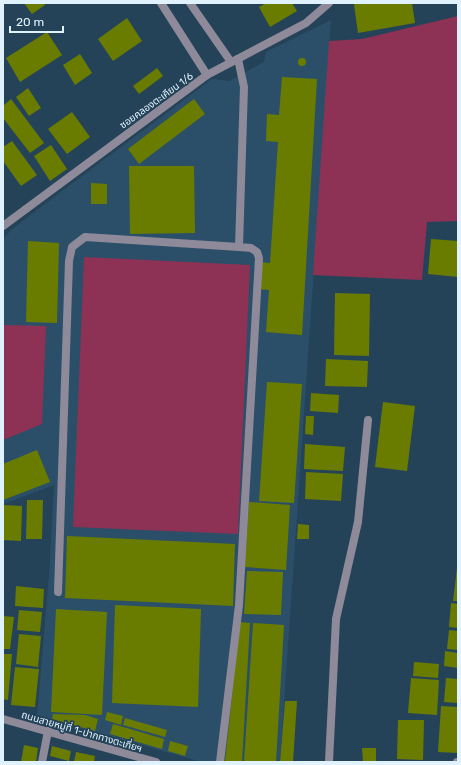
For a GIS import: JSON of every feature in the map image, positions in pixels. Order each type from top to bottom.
[{"type":"street","points":[[160,3],[207,75]]},
{"type":"street","points":[[190,3],[235,61],[244,87],[239,247]]},
{"type":"street","name":"ซอยคลองตะเคียน 1/6","points":[[3,226],[207,75],[306,23],[330,3]]},
{"type":"street","points":[[58,592],[69,261],[72,247],[85,237],[251,248],[257,252],[259,258],[239,605],[220,762]]},
{"type":"street","points":[[328,762],[336,619],[358,522],[368,420]]},
{"type":"street","name":"ถนนสายหมู่ที่ 1-ปากทางตะเกี่ยฯ","points":[[3,719],[156,762]]},
{"type":"street","points":[[42,762],[48,731]]},
{"type":"shaded area","points":[[458,16],[458,221],[427,222],[422,280],[313,275],[329,41],[362,39]]},
{"type":"shaded area","points":[[331,20],[280,762],[202,762],[37,716],[49,576],[54,485],[3,504],[3,239],[11,230],[212,79],[229,81],[264,62],[266,52]]},
{"type":"shaded area","points":[[84,257],[250,265],[238,534],[73,527]]},
{"type":"shaded area","points":[[3,325],[46,326],[42,424],[3,440]]},
{"type":"building","points":[[24,3],[44,3],[45,5],[32,14]]},
{"type":"building","points":[[266,3],[292,3],[297,11],[270,27],[259,7]]},
{"type":"building","points":[[356,3],[412,3],[415,23],[358,33],[354,5]]},
{"type":"building","points":[[127,18],[142,41],[113,61],[98,39]]},
{"type":"building","points":[[47,32],[62,55],[20,82],[6,58]]},
{"type":"building","points":[[80,54],[92,73],[75,85],[63,65]]},
{"type":"building","points":[[300,58],[304,58],[306,62],[304,66],[300,66],[298,64],[298,60]]},
{"type":"building","points":[[157,68],[163,76],[139,94],[133,86]]},
{"type":"building","points":[[282,77],[317,79],[302,335],[266,332],[269,290],[258,289],[259,262],[270,263],[278,142],[266,141],[267,114],[279,115]]},
{"type":"building","points":[[28,88],[41,108],[29,116],[16,97]]},
{"type":"building","points":[[11,99],[44,143],[30,153],[3,118],[3,106]]},
{"type":"building","points":[[194,99],[205,114],[139,164],[128,149]]},
{"type":"building","points":[[72,112],[90,137],[67,154],[48,129]]},
{"type":"building","points":[[12,141],[37,175],[21,186],[3,161],[3,147]]},
{"type":"building","points":[[51,145],[67,169],[50,181],[34,156]]},
{"type":"building","points":[[129,166],[194,166],[195,233],[130,234]]},
{"type":"building","points":[[91,183],[107,184],[107,204],[91,204]]},
{"type":"building","points":[[431,239],[458,241],[458,277],[428,274]]},
{"type":"building","points":[[28,241],[59,243],[57,323],[26,322]]},
{"type":"building","points":[[335,293],[370,294],[369,356],[334,355]]},
{"type":"building","points":[[326,359],[368,361],[367,387],[325,386]]},
{"type":"building","points":[[267,382],[302,384],[294,503],[259,501]]},
{"type":"building","points":[[311,393],[339,395],[338,413],[310,411]]},
{"type":"building","points":[[383,402],[415,406],[407,471],[375,467]]},
{"type":"building","points":[[306,416],[314,416],[313,435],[305,434]]},
{"type":"building","points":[[305,444],[345,447],[343,471],[304,469]]},
{"type":"building","points":[[37,450],[50,482],[3,500],[3,464]]},
{"type":"building","points":[[306,472],[343,474],[341,501],[305,499]]},
{"type":"building","points":[[27,500],[43,500],[42,539],[26,539]]},
{"type":"building","points":[[249,502],[290,505],[286,570],[245,567]]},
{"type":"building","points":[[3,505],[22,506],[21,541],[3,540]]},
{"type":"building","points":[[298,524],[309,525],[309,539],[297,539]]},
{"type":"building","points":[[67,536],[235,544],[233,606],[65,598]]},
{"type":"building","points":[[457,568],[458,601],[453,601]]},
{"type":"building","points":[[247,571],[283,572],[281,615],[244,614]]},
{"type":"building","points":[[16,586],[44,589],[43,608],[15,606]]},
{"type":"building","points":[[451,603],[458,604],[458,628],[449,627]]},
{"type":"building","points":[[115,605],[201,609],[198,707],[112,703]]},
{"type":"building","points":[[56,609],[107,612],[102,715],[51,712]]},
{"type":"building","points":[[19,610],[42,612],[40,632],[17,630]]},
{"type":"building","points":[[3,616],[14,617],[10,649],[3,649]]},
{"type":"building","points":[[240,622],[250,623],[242,762],[225,761]]},
{"type":"building","points":[[253,623],[284,625],[276,762],[244,762]]},
{"type":"building","points":[[449,630],[458,631],[458,650],[447,649]]},
{"type":"building","points":[[19,634],[41,636],[38,667],[16,664]]},
{"type":"building","points":[[445,651],[458,653],[458,668],[444,666]]},
{"type":"building","points":[[3,654],[12,654],[8,700],[3,699]]},
{"type":"building","points":[[414,662],[439,664],[438,678],[413,676]]},
{"type":"building","points":[[15,667],[39,669],[35,707],[11,705]]},
{"type":"building","points":[[411,678],[439,680],[437,715],[408,713]]},
{"type":"building","points":[[446,678],[458,679],[458,703],[444,702]]},
{"type":"building","points":[[285,701],[297,701],[293,762],[280,762]]},
{"type":"building","points":[[441,706],[458,707],[458,753],[438,752]]},
{"type":"building","points":[[107,712],[123,716],[121,725],[105,720]]},
{"type":"building","points":[[53,714],[85,715],[98,719],[95,731],[52,719]]},
{"type":"building","points":[[125,718],[167,730],[165,737],[123,725]]},
{"type":"building","points":[[398,720],[424,720],[423,760],[397,759]]},
{"type":"building","points":[[113,724],[164,739],[162,749],[110,734]]},
{"type":"building","points":[[170,741],[188,746],[185,756],[168,751]]},
{"type":"building","points":[[24,745],[38,748],[36,762],[21,762]]},
{"type":"building","points":[[52,746],[71,751],[69,761],[50,756]]},
{"type":"building","points":[[362,748],[376,748],[376,762],[363,762]]},
{"type":"building","points":[[76,752],[95,756],[94,762],[74,762]]}]
